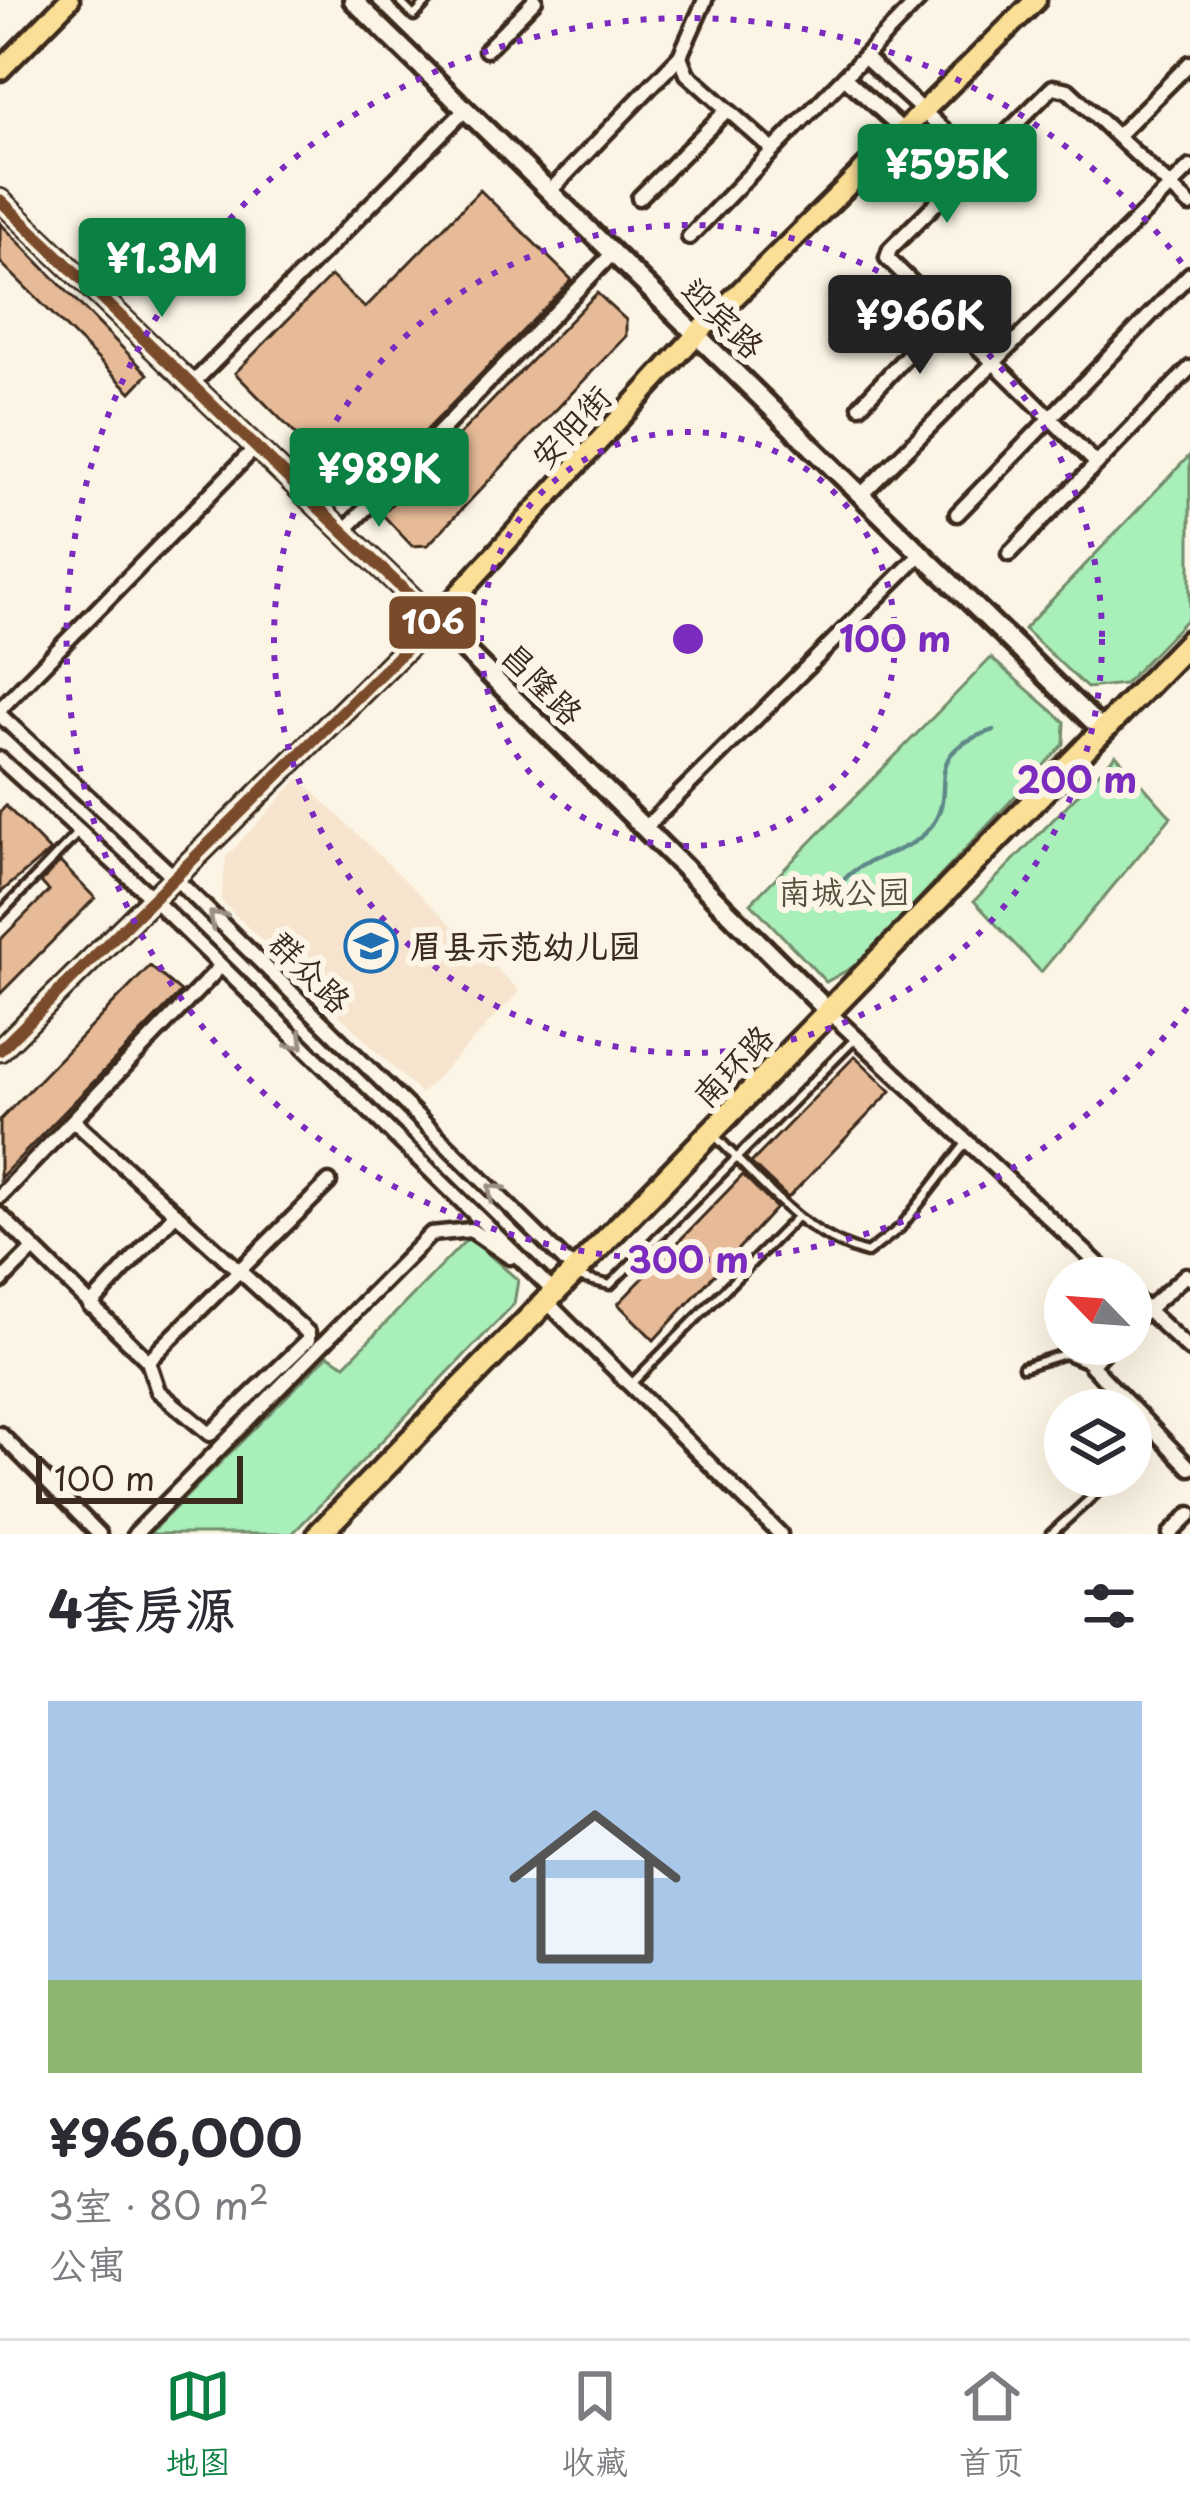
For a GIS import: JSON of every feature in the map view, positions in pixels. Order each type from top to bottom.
[{"type":"highway","name":"南环路","points":[[319,1534],[831,1014],[1190,640]]},
{"type":"main road","points":[[0,70],[69,0]]},
{"type":"main road","name":"安阳街","points":[[0,1050],[435,620],[697,334],[1036,0]]},
{"type":"street","name":"迎宾路","points":[[353,0],[1102,730]]},
{"type":"street","points":[[486,50],[535,0]]},
{"type":"street","points":[[550,191],[680,56],[705,0]]},
{"type":"street","points":[[688,237],[919,0]]},
{"type":"street","points":[[680,56],[687,74],[773,150]]},
{"type":"street","points":[[864,57],[978,161]]},
{"type":"street","points":[[1117,136],[1190,63]]},
{"type":"street","points":[[844,77],[958,180]]},
{"type":"street","points":[[1097,464],[887,258],[1053,87],[1068,90],[1190,205]]},
{"type":"street","points":[[191,385],[466,109]]},
{"type":"street","points":[[640,198],[728,110]]},
{"type":"street","points":[[861,494],[996,365],[1190,167]]},
{"type":"street","name":"昌隆路","points":[[0,200],[435,620],[831,1014]]},
{"type":"street","points":[[344,532],[614,253]]},
{"type":"street","points":[[957,514],[1190,274]]},
{"type":"street","points":[[860,406],[945,315]]},
{"type":"street","points":[[1010,554],[1190,368]]},
{"type":"street","points":[[0,712],[256,447]]},
{"type":"street","points":[[644,829],[921,554]]},
{"type":"street","name":"群众路","points":[[0,712],[173,876],[576,1275]]},
{"type":"street","name":"群众路","points":[[0,759],[151,897],[525,1262],[630,1385],[780,1534]]},
{"type":"street","points":[[0,1196],[220,967]]},
{"type":"street","points":[[831,1014],[1090,1257]]},
{"type":"street","points":[[0,1215],[148,1361],[158,1390],[210,1434],[308,1340],[308,1334],[243,1273],[75,1122]]},
{"type":"street","points":[[148,1361],[243,1273],[329,1182]]},
{"type":"street","points":[[90,1306],[176,1213]]},
{"type":"street","points":[[135,1534],[431,1234],[471,1230],[525,1262]]},
{"type":"street","points":[[0,1282],[32,1251]]},
{"type":"street","points":[[1152,1303],[1186,1275],[1190,1277]]},
{"type":"street","points":[[1152,1315],[1190,1350]]},
{"type":"street","points":[[1091,1365],[1190,1468]]},
{"type":"street","points":[[0,1434],[99,1534]]},
{"type":"street","points":[[1170,1534],[1190,1514]]},
{"type":"lane","points":[[398,0],[414,16],[429,0]]},
{"type":"lane","points":[[0,914],[80,832]]},
{"type":"lane","points":[[576,1275],[610,1285],[856,1038]]},
{"type":"lane","points":[[713,1134],[797,1217],[831,1243],[867,1253],[899,1228],[967,1142]]},
{"type":"lane","points":[[630,1385],[797,1217]]},
{"type":"lane","points":[[1023,1367],[1044,1360]]},
{"type":"lane","points":[[1152,1434],[1155,1431]]},
{"type":"lane","points":[[1051,1534],[1092,1497]]},
{"type":"shaded area","name":"眉县示范幼儿园","points":[[299,778],[520,991],[421,1094],[221,901],[226,857]]},
{"type":"green space","points":[[1190,455],[1190,616],[1124,684],[1087,688],[1024,629]]},
{"type":"green space","name":"南城公园","points":[[991,658],[1065,722],[1064,744],[858,964],[826,982],[751,903]]},
{"type":"green space","points":[[1116,755],[1171,817],[1041,972],[974,901]]},
{"type":"green space","points":[[469,1237],[518,1280],[514,1304],[292,1534],[149,1534],[328,1355],[345,1365]]},
{"type":"building","points":[[480,190],[572,280],[360,499],[235,373],[331,276],[365,308]]},
{"type":"building","points":[[0,223],[148,374],[131,392],[0,262]]},
{"type":"building","points":[[597,293],[626,320],[626,336],[428,545],[412,546],[382,514]]},
{"type":"building","points":[[6,806],[50,851],[0,893],[0,812]]},
{"type":"building","points":[[60,862],[95,898],[0,994],[0,940],[49,891],[41,882]]},
{"type":"building","points":[[150,966],[181,992],[0,1178],[0,1120]]},
{"type":"building","points":[[855,1056],[891,1091],[788,1198],[751,1163]]},
{"type":"building","points":[[743,1175],[776,1208],[654,1340],[618,1304]]},
{"type":"waterway","points":[[843,881],[863,865],[920,838],[938,814],[944,774],[954,750],[994,730]]},
{"type":"transit line","name":"106","points":[[0,200],[435,620],[0,1050]]},
{"type":"place","name":"眉县示范幼儿园","points":[[371,946]]}]
